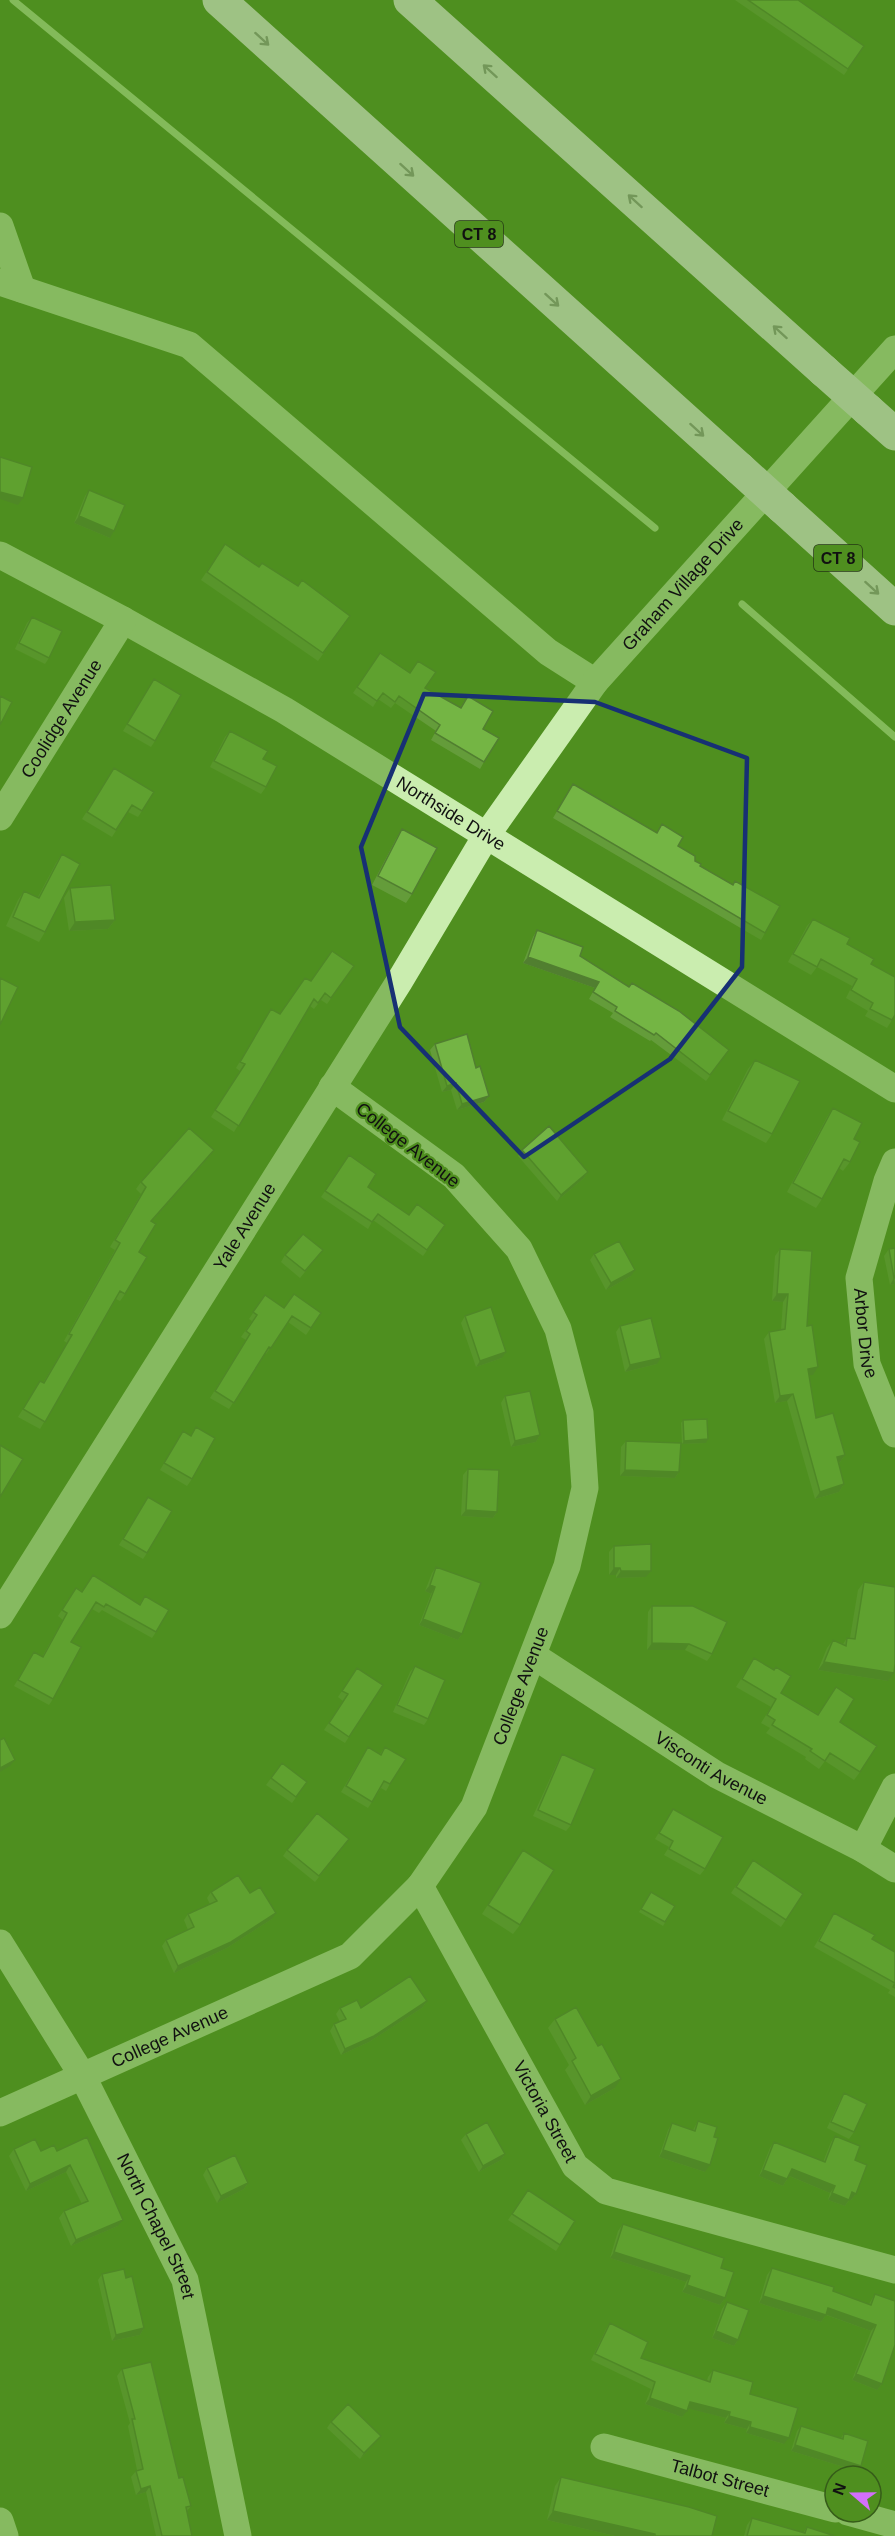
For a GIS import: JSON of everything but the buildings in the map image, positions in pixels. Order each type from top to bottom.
[{"type":"highway","name":"CT 8","points":[[219,0],[895,609]]},
{"type":"highway","points":[[410,0],[895,434]]},
{"type":"street","points":[[0,226],[11,286],[189,345],[548,652],[595,682]]},
{"type":"street","name":"Graham Village Drive","points":[[486,836],[595,682],[895,349]]},
{"type":"street","name":"Northside Drive","points":[[0,555],[123,620],[284,710],[895,1089]]},
{"type":"street","name":"Coolidge Avenue","points":[[0,817],[123,620]]},
{"type":"street","name":"Yale Avenue","points":[[0,1615],[399,982],[486,836]]},
{"type":"street","name":"College Avenue","points":[[0,2113],[350,1956],[420,1886],[474,1807],[567,1566],[585,1488],[580,1413],[558,1329],[519,1249],[454,1176],[332,1087]]},
{"type":"street","name":"Arbor Drive","points":[[895,1162],[887,1181],[859,1278],[867,1364],[895,1434]]},
{"type":"street","name":"Visconti Avenue","points":[[534,1656],[717,1775],[863,1848],[895,1869]]},
{"type":"street","points":[[863,1848],[895,1787]]},
{"type":"street","name":"Victoria Street","points":[[420,1886],[575,2166],[606,2191],[895,2270]]},
{"type":"street","name":"North Chapel Street","points":[[0,1943],[82,2075],[185,2280],[238,2536]]},
{"type":"street","name":"Talbot Street","points":[[604,2446],[823,2506]]},
{"type":"highlighted area","points":[[424,694],[595,702],[747,758],[742,967],[670,1059],[524,1157],[400,1027],[361,847]]},
{"type":"waterway","points":[[13,0],[655,528]]},
{"type":"waterway","points":[[742,604],[895,737]]}]
